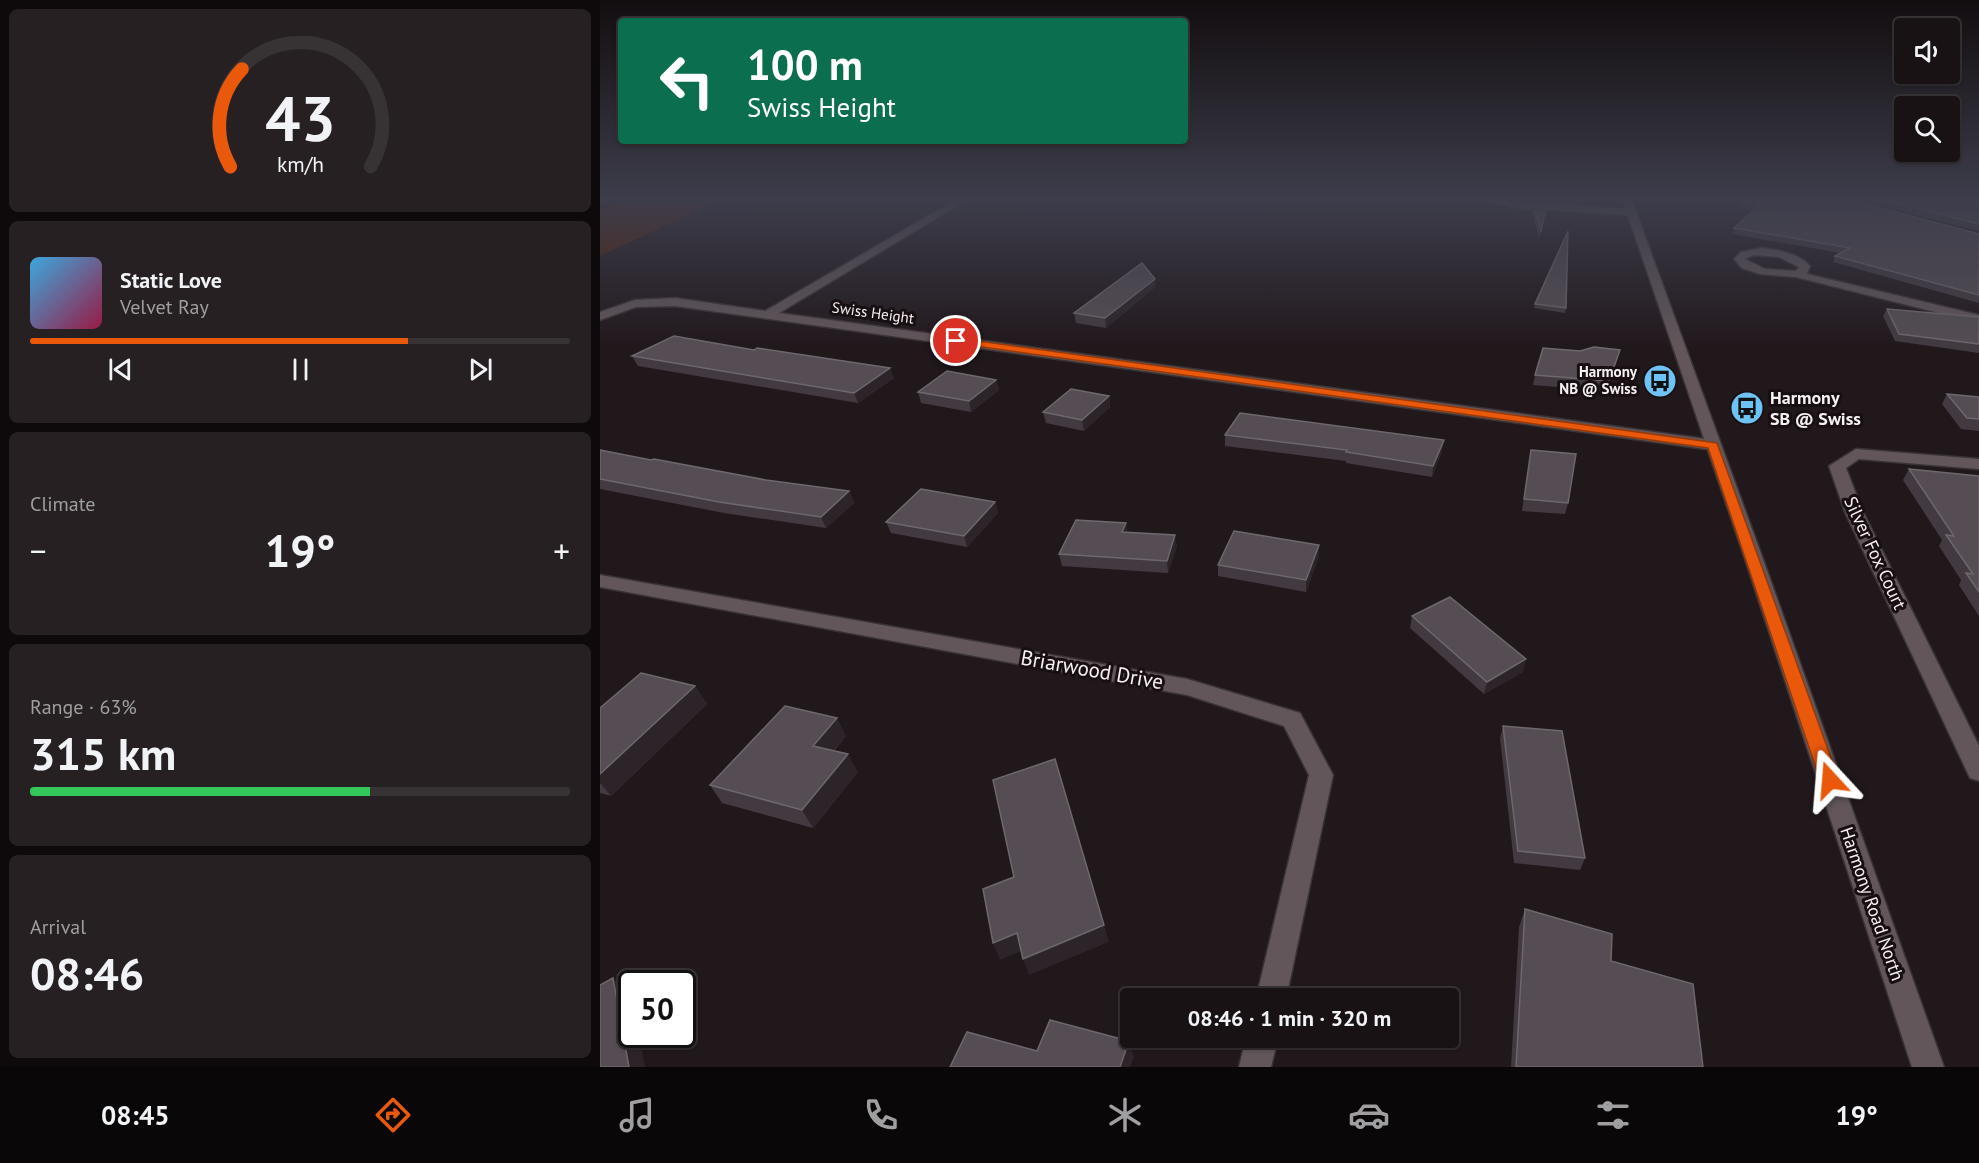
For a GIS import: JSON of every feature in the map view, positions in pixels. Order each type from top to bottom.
[{"type":"street","points":[[766,315],[881,248]]},
{"type":"street","name":"Harmony Road North","points":[[1644,248],[1928,1067]]},
{"type":"street","points":[[1796,274],[1803,272],[1805,266],[1785,255],[1753,252],[1739,259],[1746,266],[1764,272],[1796,274],[1979,320]]},
{"type":"street","name":"Swiss Height","points":[[600,316],[635,304],[675,302],[1713,445]]},
{"type":"street","name":"Silver Fox Court","points":[[1979,464],[1856,454],[1837,466],[1854,512],[1979,771]]},
{"type":"street","name":"Briarwood Drive","points":[[600,581],[1186,687],[1292,719],[1321,775],[1273,988]]},
{"type":"street","points":[[1255,1067],[1260,1048]]},
{"type":"shaded area","points":[[600,248],[618,248],[600,256]]},
{"type":"building","points":[[1560,248],[1568,248],[1566,308],[1535,304]]},
{"type":"building","points":[[1850,248],[1979,248],[1979,295],[1835,256]]},
{"type":"building","points":[[1142,263],[1155,279],[1105,318],[1074,313]]},
{"type":"building","points":[[1887,309],[1979,317],[1979,344],[1899,334]]},
{"type":"building","points":[[674,336],[754,350],[757,348],[890,368],[854,393],[632,356]]},
{"type":"building","points":[[1594,347],[1620,350],[1609,381],[1535,375],[1543,348],[1580,351]]},
{"type":"building","points":[[947,371],[996,380],[969,401],[918,392]]},
{"type":"building","points":[[1071,389],[1109,396],[1082,420],[1043,412]]},
{"type":"building","points":[[1947,394],[1979,397],[1979,419],[1967,418]]},
{"type":"building","points":[[1240,413],[1444,440],[1433,466],[1346,452],[1347,450],[1225,435]]},
{"type":"building","points":[[600,450],[766,480],[849,491],[821,517],[719,502],[600,479]]},
{"type":"building","points":[[1531,450],[1576,454],[1568,503],[1524,499]]},
{"type":"building","points":[[1909,469],[1979,476],[1979,592],[1966,573],[1973,574],[1946,535],[1954,536]]},
{"type":"building","points":[[921,489],[995,502],[964,536],[886,522]]},
{"type":"building","points":[[1076,520],[1126,523],[1122,532],[1175,535],[1167,561],[1059,554]]},
{"type":"building","points":[[1234,531],[1319,545],[1306,580],[1218,565]]},
{"type":"building","points":[[1450,597],[1526,659],[1487,682],[1412,616]]},
{"type":"building","points":[[641,673],[695,686],[600,774],[600,708]]},
{"type":"building","points":[[785,706],[837,718],[813,746],[848,754],[802,810],[710,785]]},
{"type":"building","points":[[1503,726],[1562,731],[1585,858],[1518,851]]},
{"type":"building","points":[[1055,759],[1104,925],[1023,959],[1017,933],[993,943],[983,889],[1014,877],[993,780]]},
{"type":"building","points":[[1525,909],[1612,934],[1611,961],[1693,984],[1703,1067],[1516,1067]]},
{"type":"building","points":[[613,978],[618,1006],[618,1048],[626,1048],[629,1067],[600,1067],[600,985]]},
{"type":"building","points":[[1050,1020],[1120,1039],[1120,1048],[1127,1048],[1120,1067],[950,1067],[967,1032],[1037,1051]]},
{"type":"place","name":"Harmony NB @ Swiss","points":[[1660,381]]},
{"type":"place","name":"Harmony SB @ Swiss","points":[[1747,408]]},
{"type":"route","points":[[956,341],[1713,445],[1830,780]]}]
